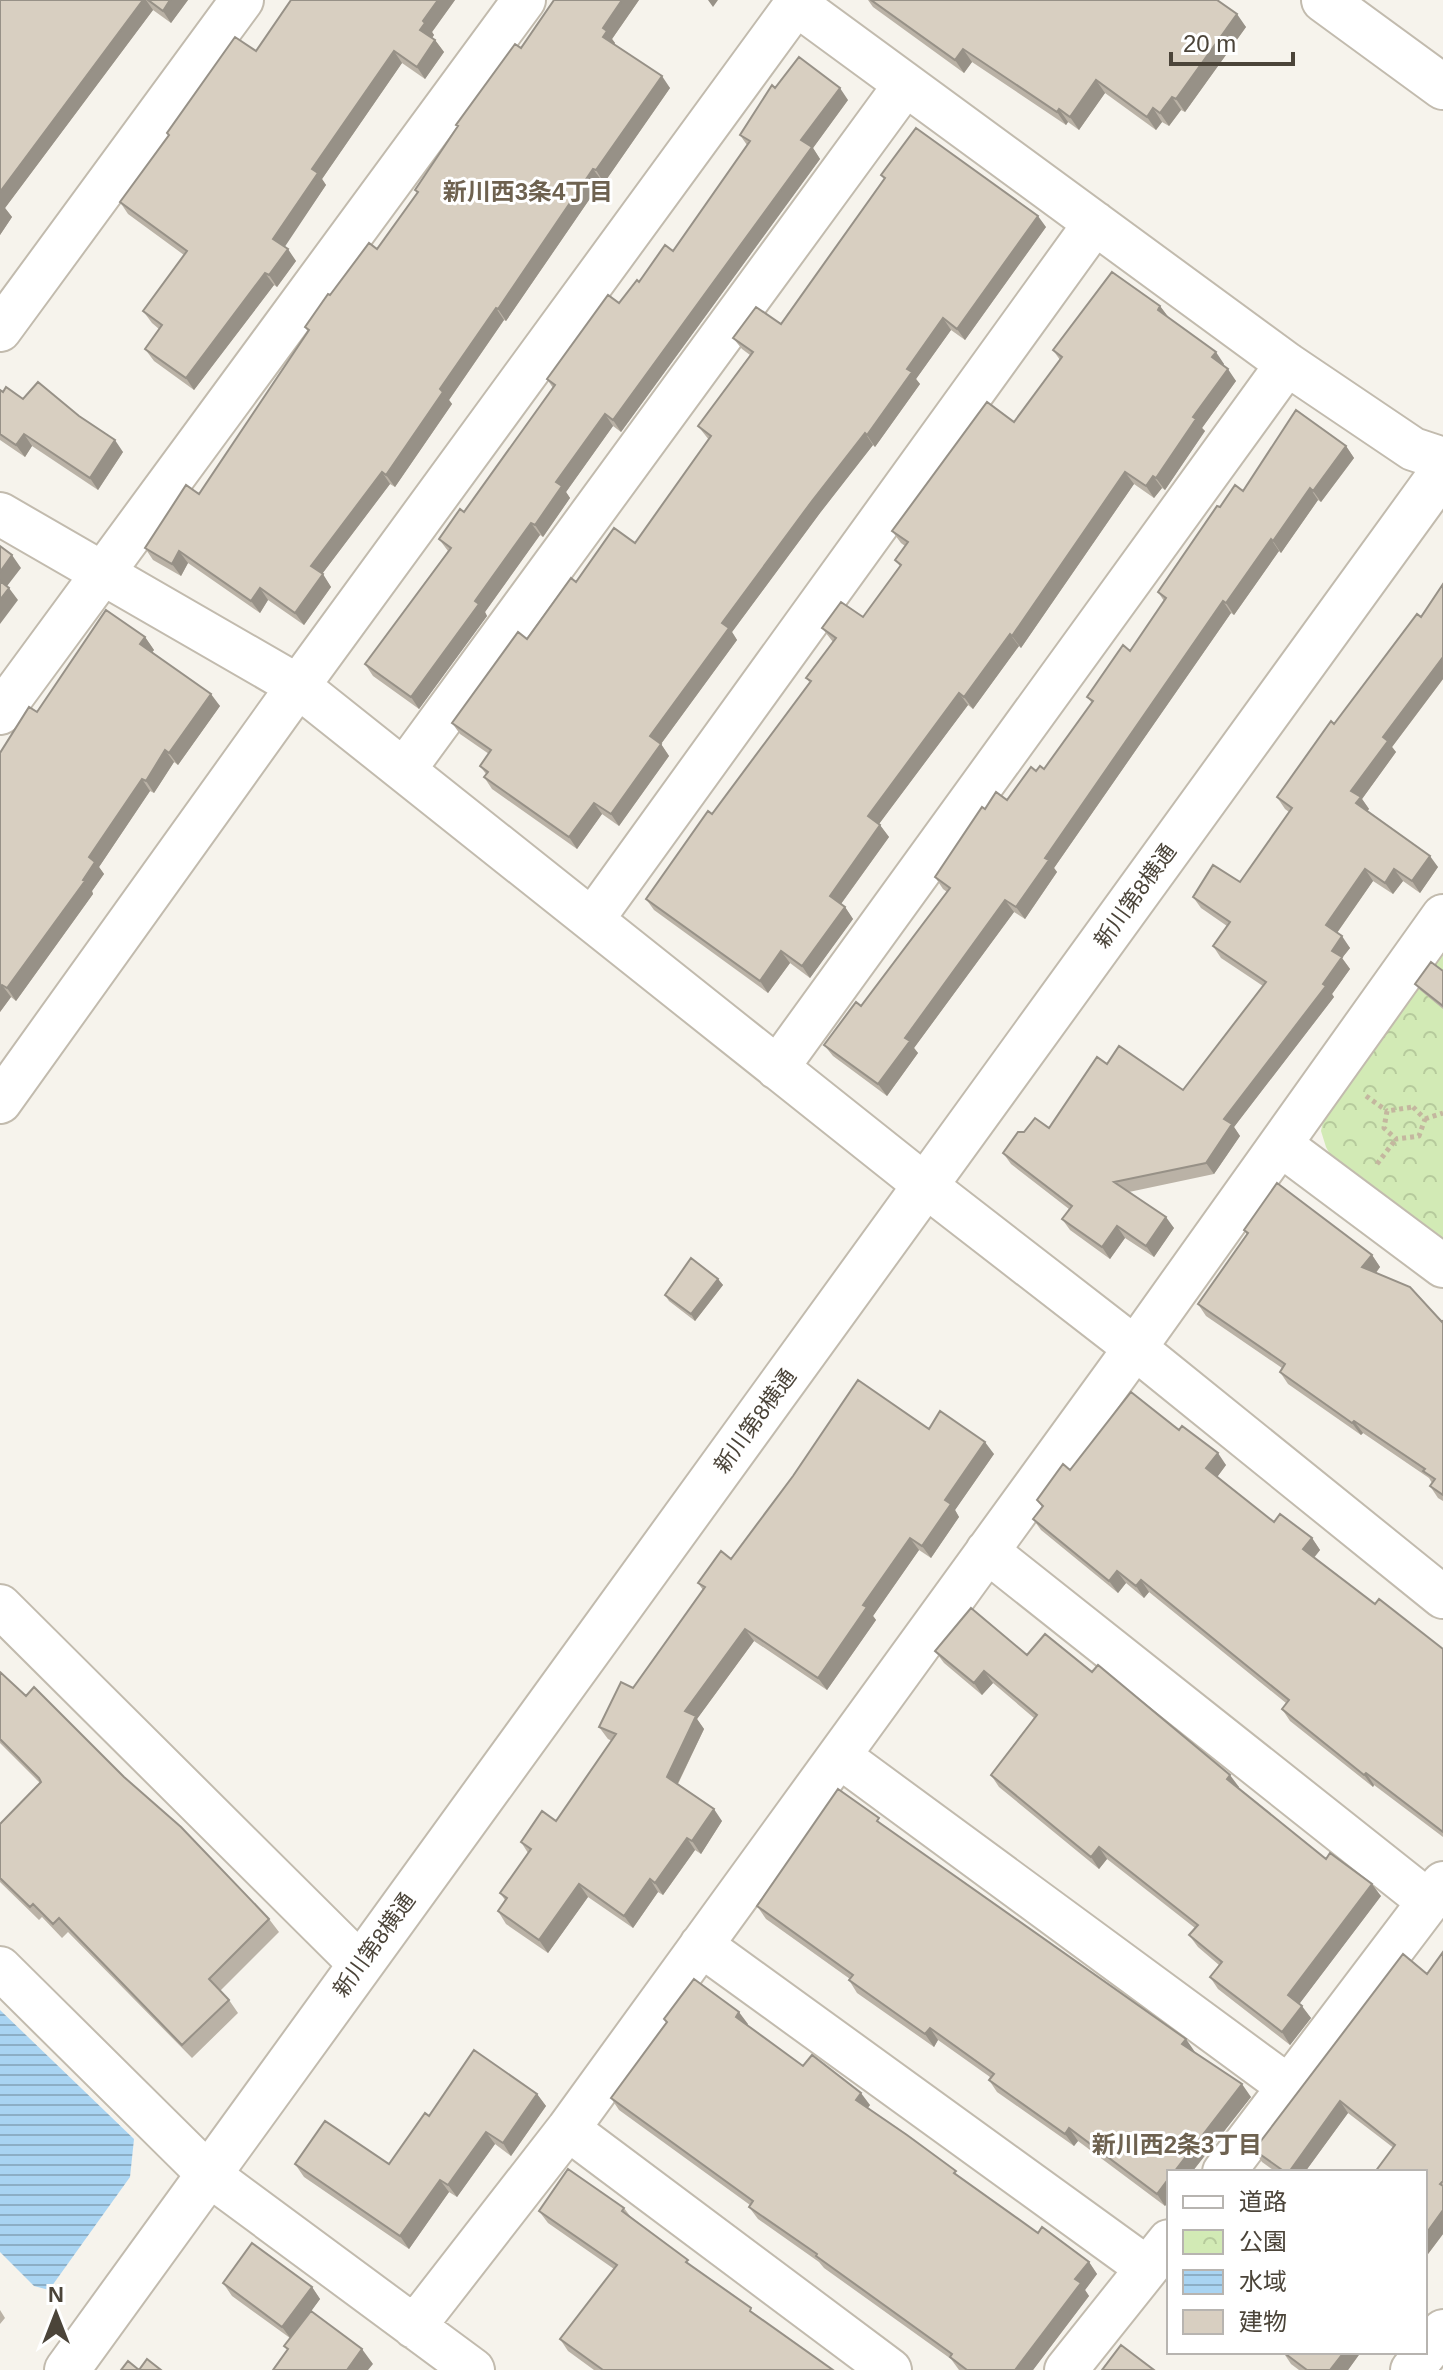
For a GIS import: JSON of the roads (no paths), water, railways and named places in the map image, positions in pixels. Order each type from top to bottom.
[{"type":"street","points":[[0,330],[242,0]]},
{"type":"street","points":[[0,713],[524,0]]},
{"type":"street","points":[[1324,0],[1440,79]]},
{"type":"street","points":[[0,1102],[298,686],[797,2],[905,85],[1287,364],[1413,449],[1443,459]]},
{"type":"street","points":[[404,770],[905,85]]},
{"type":"street","points":[[592,920],[1095,223]]},
{"type":"street","points":[[777,1068],[1287,364]]},
{"type":"street","name":"新川第8横通","points":[[67,2370],[1443,471]]},
{"type":"street","points":[[0,514],[298,686],[926,1186],[1135,1348],[1443,1597]]},
{"type":"street","points":[[414,2327],[568,2129],[1135,1348],[1443,916]]},
{"type":"street","points":[[1281,1145],[1443,1266]]},
{"type":"street","points":[[987,1551],[1435,1892],[1226,2170]]},
{"type":"street","points":[[0,1606],[360,1964]]},
{"type":"street","points":[[839,1756],[1289,2087]]},
{"type":"street","points":[[701,1945],[1158,2255],[1066,2370]]},
{"type":"street","points":[[0,1968],[208,2174],[414,2327],[451,2364]]},
{"type":"street","points":[[568,2129],[890,2370]]},
{"type":"water","points":[[0,2010],[134,2139],[130,2177],[49,2290],[34,2286],[0,2252]]},
{"type":"district","name":"新川西3条4丁目","points":[[528,191]]},
{"type":"district","name":"新川西2条3丁目","points":[[1177,2144]]}]
